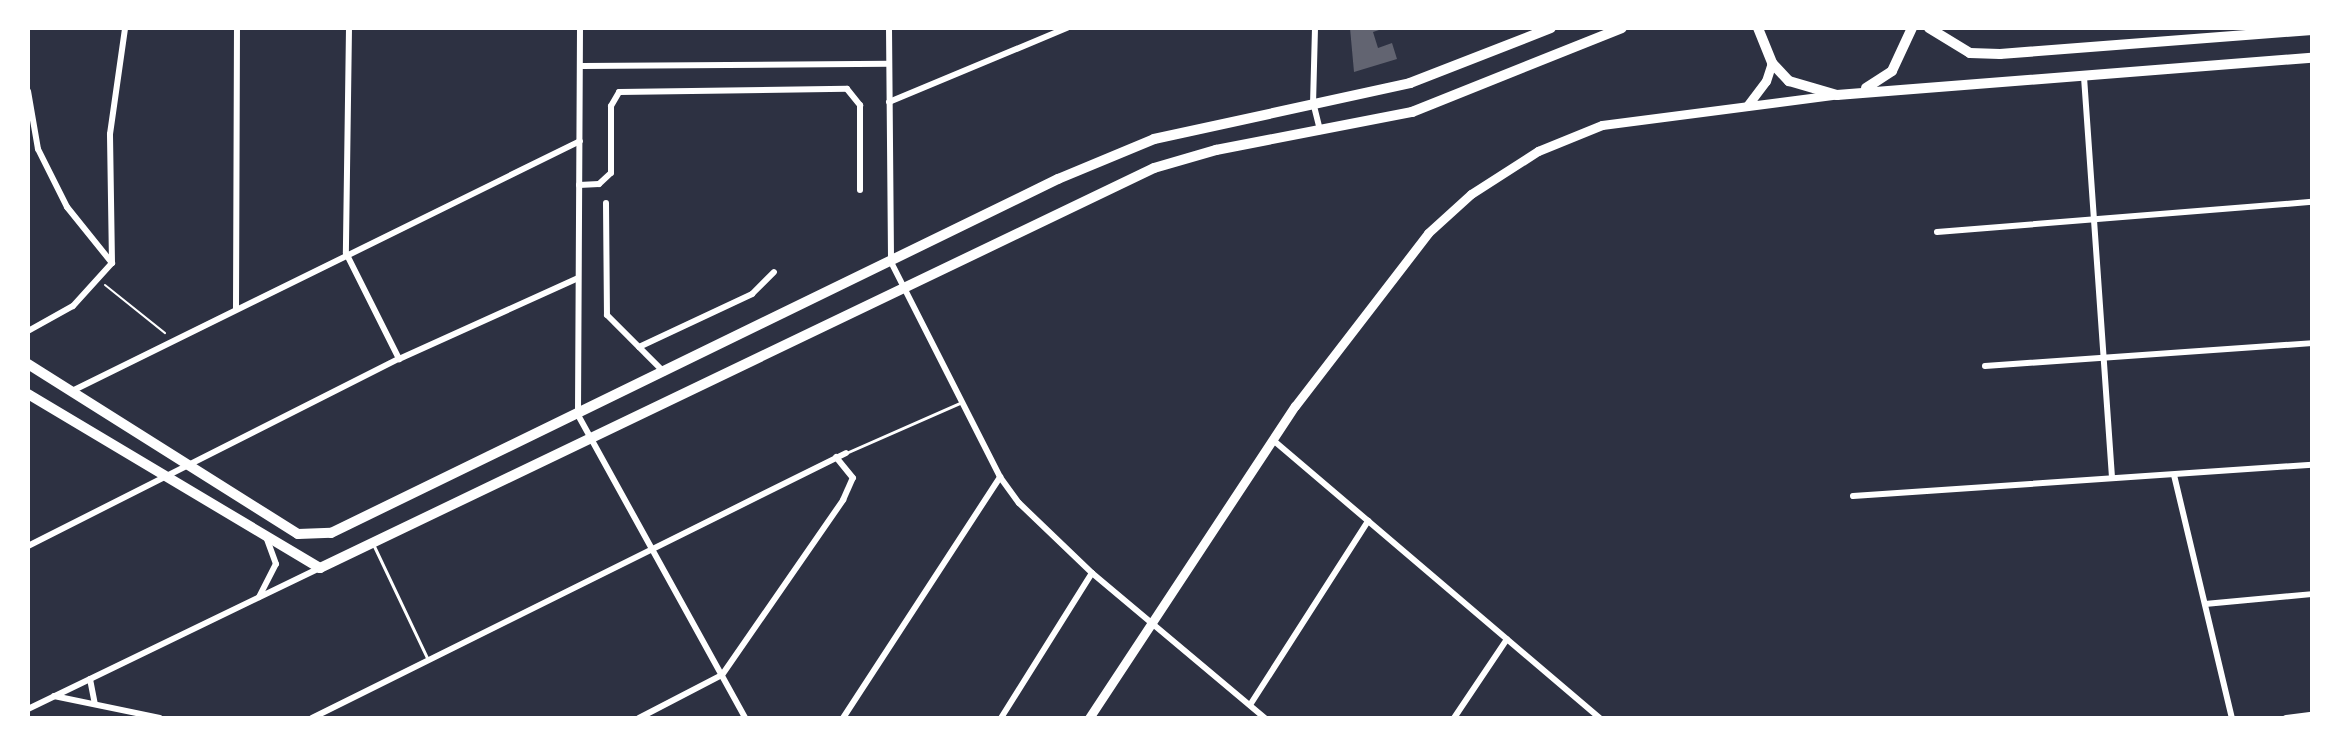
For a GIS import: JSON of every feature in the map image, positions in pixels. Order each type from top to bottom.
[{"type":"main road","points":[[28,364],[192,463],[298,534],[331,533],[1058,179],[1154,139],[1410,83],[1551,28]]},
{"type":"main road","points":[[28,394],[320,568],[1154,168],[1216,150],[1412,112],[1622,28]]},
{"type":"main road","points":[[1758,28],[1772,63],[1812,92],[1837,95]]},
{"type":"main road","points":[[1857,92],[1892,71],[1912,28]]},
{"type":"main road","points":[[1929,28],[1970,53],[2000,54],[2312,30]]},
{"type":"main road","points":[[1089,718],[1273,440],[1389,280],[1428,233],[1471,194],[1538,151],[1602,125],[1857,92],[2312,58]]},
{"type":"main road","points":[[1747,106],[1766,81],[1772,63]]},
{"type":"street","points":[[28,331],[73,306],[101,281],[112,263],[110,134],[125,28]]},
{"type":"street","points":[[236,309],[237,28]]},
{"type":"street","points":[[349,28],[346,253],[399,359]]},
{"type":"street","points":[[580,28],[578,415],[745,718]]},
{"type":"street","points":[[889,28],[891,262],[1000,477],[1019,503],[1092,573],[1265,718]]},
{"type":"street","points":[[889,102],[1067,28]]},
{"type":"street","points":[[1315,28],[1313,102],[1320,131]]},
{"type":"street","points":[[582,66],[889,64]]},
{"type":"street","points":[[2084,77],[2112,478]]},
{"type":"street","points":[[579,185],[599,184],[611,173],[611,106],[619,92],[847,89],[860,105],[860,190]]},
{"type":"street","points":[[28,91],[38,149],[67,207],[112,263]]},
{"type":"street","points":[[72,391],[346,253],[580,141]]},
{"type":"street","points":[[1937,232],[2094,216],[2312,202]]},
{"type":"street","points":[[606,203],[607,315],[665,373]]},
{"type":"street","points":[[639,347],[752,294],[774,272]]},
{"type":"street","points":[[28,546],[399,359],[578,278]]},
{"type":"street","points":[[1985,366],[2312,343]]},
{"type":"street","points":[[1273,440],[1600,718]]},
{"type":"street","points":[[313,718],[846,453]]},
{"type":"street","points":[[639,718],[722,675],[843,500],[853,478],[836,457]]},
{"type":"street","points":[[1853,496],[2312,465]]},
{"type":"street","points":[[2174,475],[2232,718]]},
{"type":"street","points":[[843,718],[1000,477]]},
{"type":"street","points":[[1250,705],[1368,521]]},
{"type":"street","points":[[259,597],[276,564],[265,535]]},
{"type":"street","points":[[28,709],[320,568]]},
{"type":"street","points":[[1001,718],[1092,573]]},
{"type":"street","points":[[2205,604],[2312,594]]},
{"type":"street","points":[[1454,718],[1507,639]]},
{"type":"street","points":[[90,679],[95,704]]},
{"type":"street","points":[[54,696],[160,718]]},
{"type":"street","points":[[2286,718],[2312,715]]},
{"type":"lane","points":[[846,453],[962,402]]},
{"type":"lane","points":[[373,544],[429,662]]},
{"type":"path","points":[[101,281],[174,340]]},
{"type":"building","points":[[1350,28],[1385,28],[1373,32],[1378,48],[1392,43],[1397,59],[1354,72]]}]
